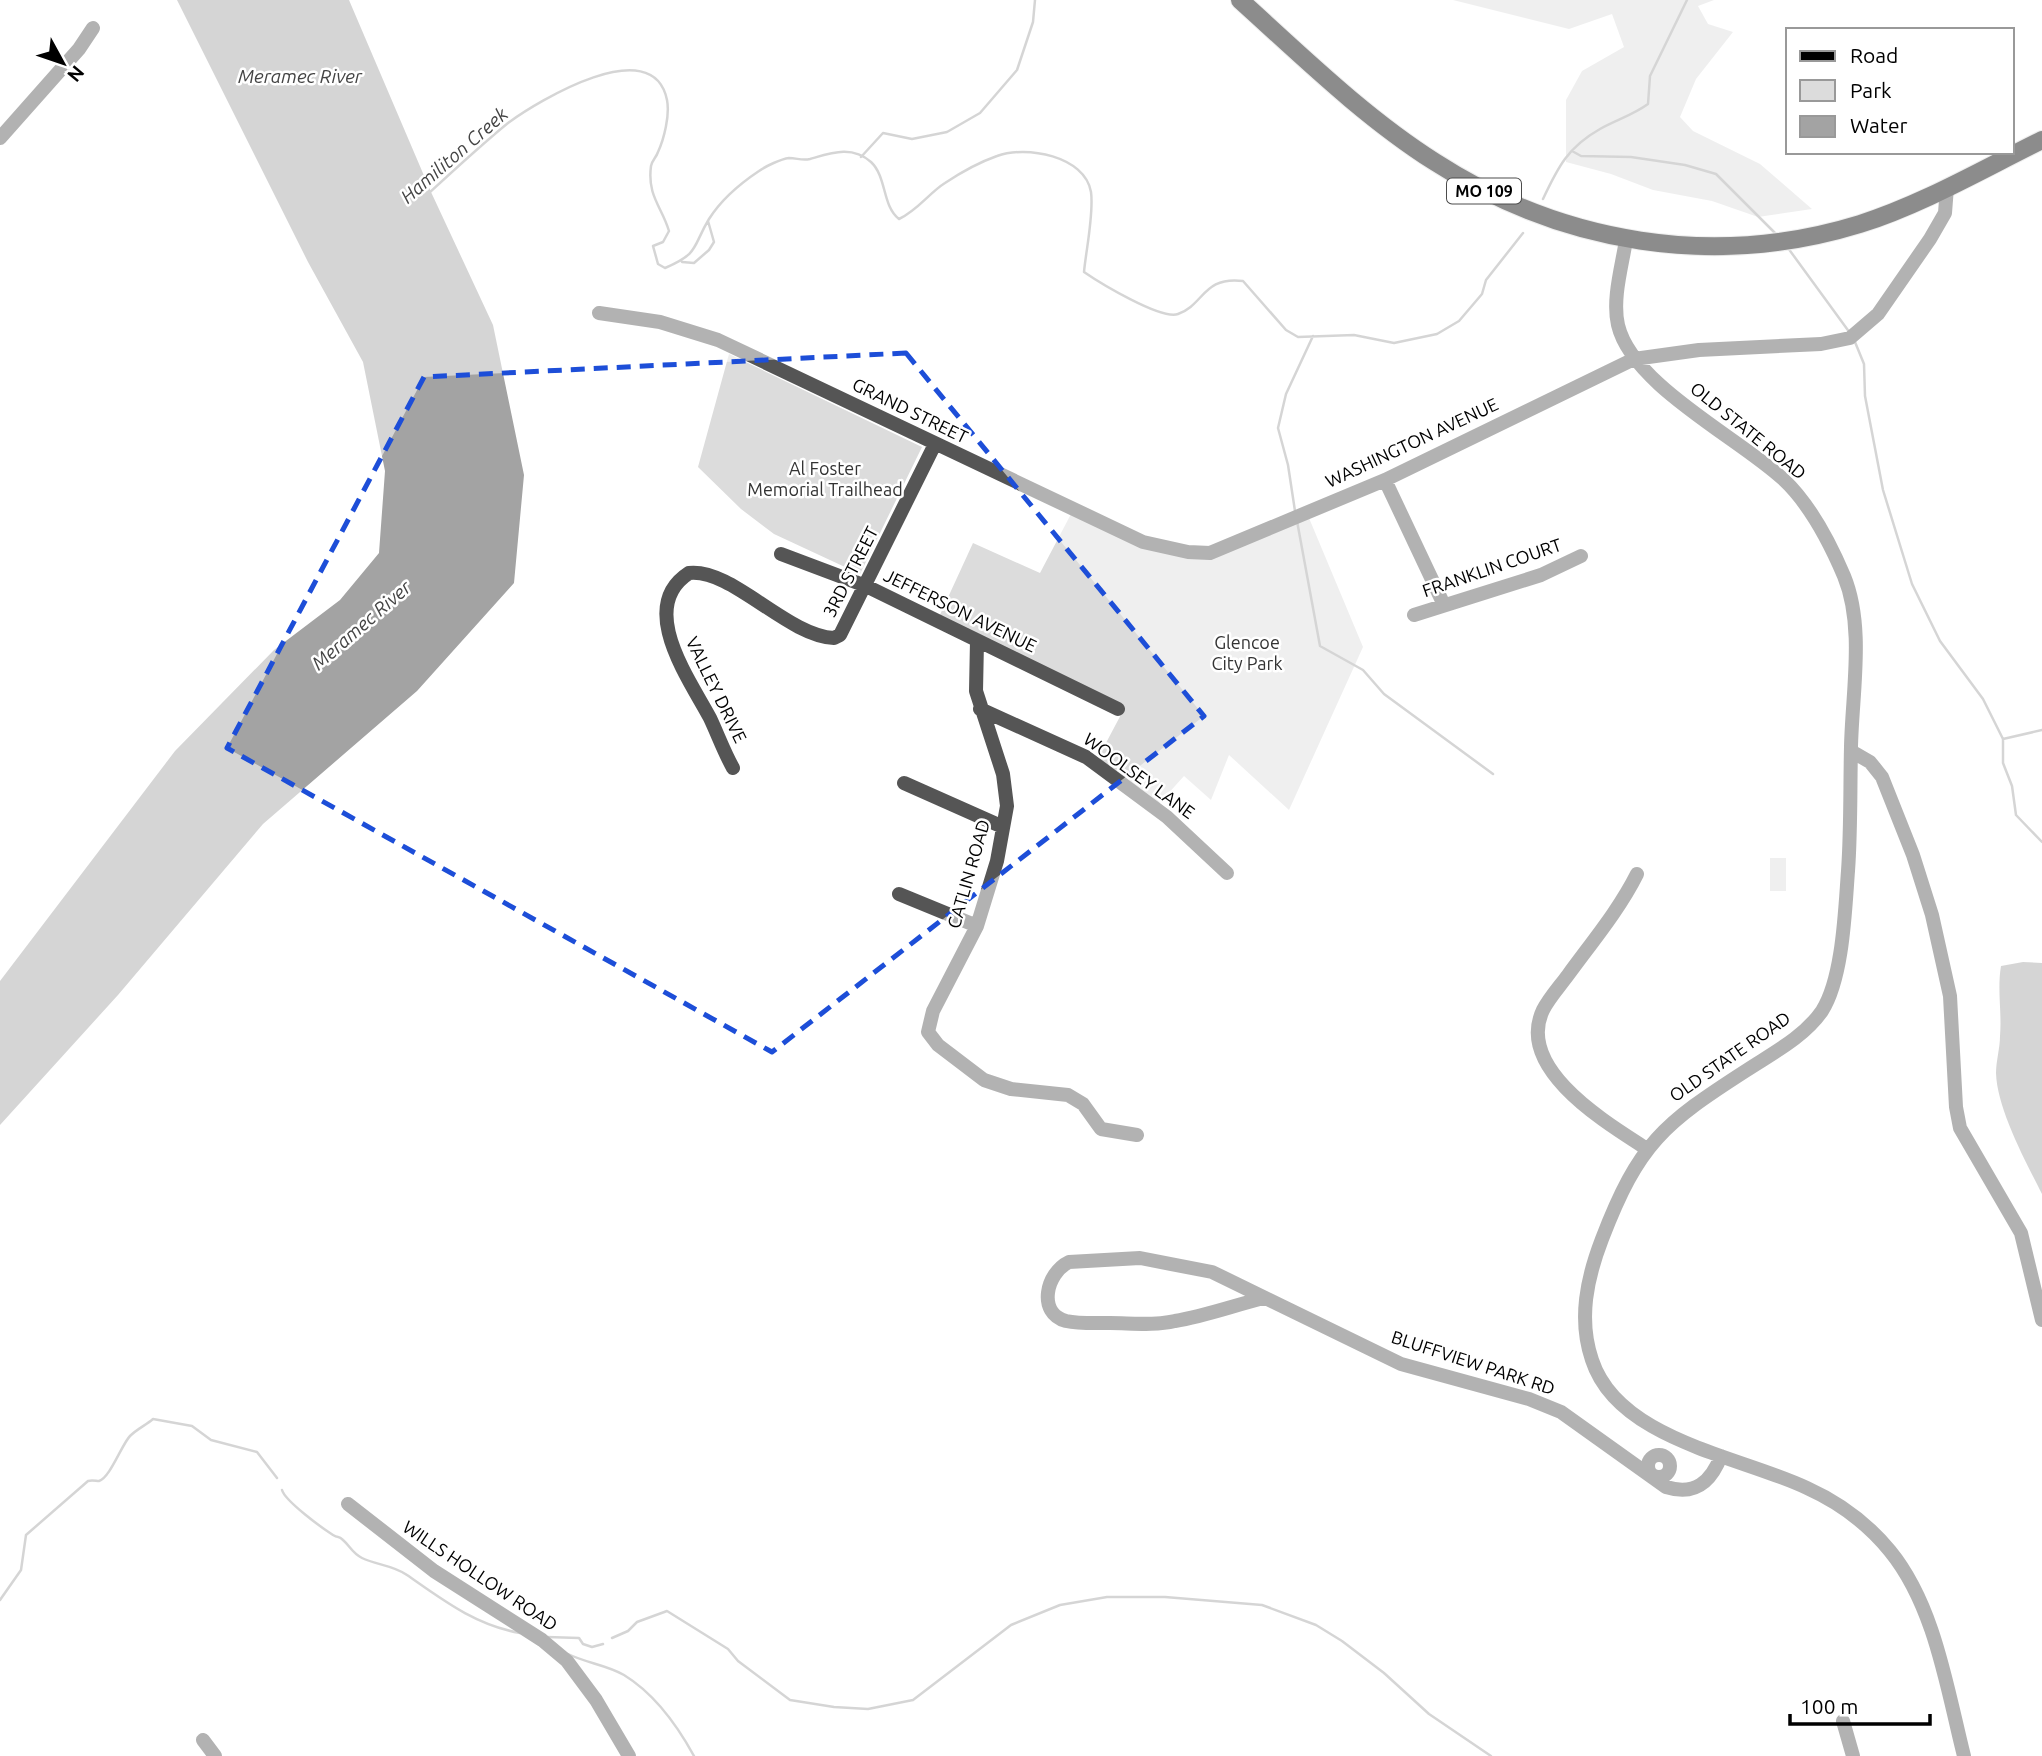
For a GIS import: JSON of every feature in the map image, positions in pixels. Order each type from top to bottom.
[{"type":"main road","name":"MO 109","points":[[1246,2],[1381,122],[1433,161],[1484,191],[1535,214],[1626,240],[1721,247],[1804,239],[1862,223],[1947,187],[2014,154]]},
{"type":"main road","name":"MO 109","points":[[2014,154],[2042,140]]},
{"type":"street","points":[[0,138],[79,49],[93,28]]},
{"type":"street","name":"WASHINGTON AVENUE","points":[[1202,553],[1217,551],[1385,480],[1634,359],[1699,350],[1821,344],[1850,338],[1878,314],[1930,239],[1945,212],[1947,187]]},
{"type":"street","name":"OLD STATE ROAD","points":[[1626,240],[1617,317],[1624,342],[1634,359],[1689,408],[1787,482],[1820,530],[1846,580],[1854,619],[1848,877],[1837,964],[1825,1006],[1799,1035],[1686,1110],[1647,1149],[1627,1180],[1593,1265],[1584,1314],[1591,1356],[1606,1386],[1637,1415],[1719,1462],[1814,1491],[1856,1518],[1886,1546],[1906,1576],[1928,1622],[1964,1756]]},
{"type":"street","name":"GRAND STREET","points":[[599,313],[692,330],[1143,542],[1202,553]]},
{"type":"street","name":"3RD STREET","points":[[673,587],[689,573],[711,573],[799,626],[834,638],[840,635],[935,444]]},
{"type":"street","points":[[1385,480],[1444,606]]},
{"type":"street","name":"JEFFERSON AVENUE","points":[[781,554],[866,586],[1118,709]]},
{"type":"street","name":"FRANKLIN COURT","points":[[1414,615],[1541,575],[1581,556]]},
{"type":"street","name":"VALLEY DRIVE","points":[[673,587],[667,611],[674,654],[733,768]]},
{"type":"street","name":"CATLIN ROAD","points":[[977,641],[976,691],[1003,774],[1007,806],[977,926],[927,1022],[930,1037],[974,1074],[992,1085],[1068,1095],[1083,1104],[1101,1129],[1138,1135]]},
{"type":"street","name":"WOOLSEY LANE","points":[[980,709],[1086,757],[1167,817],[1227,873]]},
{"type":"street","points":[[1850,751],[1870,762],[1882,777],[1913,855],[1932,915],[1950,996],[1956,1107],[1960,1128],[2021,1233],[2042,1320]]},
{"type":"street","points":[[904,783],[1003,827]]},
{"type":"street","points":[[1637,874],[1623,902],[1543,1009],[1538,1035],[1544,1060],[1561,1084],[1608,1124],[1647,1149]]},
{"type":"street","points":[[899,894],[977,926]]},
{"type":"street","name":"BLUFFVIEW PARK RD","points":[[1264,1298],[1172,1322],[1089,1323],[1064,1320],[1054,1313],[1048,1300],[1049,1279],[1060,1266],[1069,1262],[1140,1258],[1187,1266],[1233,1280],[1264,1298],[1401,1364],[1529,1399],[1561,1412],[1648,1476],[1674,1489],[1699,1488],[1706,1483],[1719,1462]]},
{"type":"street","points":[[1233,1280],[1233,1306]]},
{"type":"street","points":[[1626,1458],[1641,1460],[1653,1457],[1648,1465],[1652,1475],[1665,1476],[1671,1467],[1676,1479],[1690,1483],[1699,1481],[1719,1462]]},
{"type":"street","name":"WILLS HOLLOW ROAD","points":[[348,1504],[459,1589],[542,1640],[559,1654],[585,1684],[629,1756]]},
{"type":"street","points":[[1843,1721],[1853,1756]]},
{"type":"street","points":[[203,1740],[215,1756]]},
{"type":"highlighted area","points":[[906,353],[1204,716],[772,1052],[227,748],[424,377]]},
{"type":"green space","points":[[1453,0],[1714,0],[1698,6],[1708,24],[1733,32],[1696,79],[1680,117],[1693,131],[1760,164],[1812,209],[1758,217],[1712,201],[1653,190],[1611,174],[1566,162],[1566,100],[1582,71],[1624,47],[1612,14],[1569,29]]},
{"type":"green space","name":"Al Foster Memorial Trailhead","points":[[729,354],[922,447],[860,574],[774,534],[741,509],[698,467]]},
{"type":"green space","name":"Glencoe City Park","points":[[1071,514],[1185,556],[1309,518],[1363,647],[1289,810],[1229,755],[1211,800],[1184,776],[1157,806],[1097,760],[1125,707],[939,617],[973,543],[1040,573]]},
{"type":"green space","points":[[1770,858],[1786,858],[1786,891],[1770,891]]},
{"type":"water","name":"Meramec River","points":[[177,0],[349,0],[431,192],[493,325],[524,475],[514,583],[417,691],[263,824],[118,995],[0,1125],[0,981],[175,751],[274,650],[340,600],[379,553],[385,471],[363,362],[308,262]]},
{"type":"water","points":[[2023,962],[2042,963],[2042,1194],[2007,1119],[2001,1103],[1996,1073],[2000,1041],[2001,966]]},
{"type":"waterway","points":[[861,157],[883,133],[912,139],[947,132],[980,113],[1017,70],[1033,22],[1035,0]]},
{"type":"waterway","name":"Hamiliton Creek","points":[[1543,199],[1559,168],[1580,143],[1600,129],[1648,104],[1650,76],[1687,0]]},
{"type":"waterway","name":"Hamiliton Creek","points":[[428,194],[508,123],[544,100],[594,77],[618,71],[640,71],[657,80],[667,100],[666,127],[650,176],[653,193],[669,231],[663,242],[653,246],[658,264],[665,268],[690,253],[719,205],[738,186],[759,171],[789,158],[807,160],[841,152],[856,154],[871,162],[880,175],[890,207],[899,219],[951,179],[997,156],[1023,152],[1053,156],[1078,170],[1091,192],[1091,221],[1084,272],[1145,306],[1170,314],[1187,310],[1205,292],[1220,283],[1243,281],[1286,330],[1298,337],[1354,335],[1394,343],[1437,334],[1459,321],[1482,294],[1486,280],[1523,233]]},
{"type":"waterway","points":[[1572,151],[1581,156],[1631,157],[1685,165],[1716,174],[1777,235]]},
{"type":"waterway","points":[[682,262],[694,263],[709,250],[714,242],[708,221]]},
{"type":"waterway","points":[[1788,248],[1850,333]]},
{"type":"waterway","points":[[1295,511],[1288,465],[1278,428],[1286,394],[1313,336]]},
{"type":"waterway","points":[[1855,342],[1864,364],[1865,396],[1883,490],[1912,584],[1940,641],[1983,699],[2003,739],[2003,763],[2012,786],[2016,815],[2042,842]]},
{"type":"waterway","points":[[1297,521],[1320,646],[1363,670],[1384,694],[1493,774]]},
{"type":"waterway","points":[[2003,739],[2042,730]]},
{"type":"waterway","points":[[0,1600],[21,1570],[26,1535],[88,1481],[103,1479],[130,1436],[153,1419],[192,1426],[211,1440],[257,1452],[277,1478]]},
{"type":"waterway","points":[[282,1490],[313,1521],[341,1539],[359,1556],[402,1572],[474,1618],[520,1633]]},
{"type":"waterway","points":[[612,1638],[628,1631],[637,1622],[667,1611],[728,1649],[738,1661],[790,1700],[868,1709],[913,1700],[1011,1625],[1060,1605],[1107,1597],[1165,1597],[1262,1605],[1316,1625],[1342,1641],[1384,1673],[1429,1714],[1491,1756]]},
{"type":"waterway","points":[[547,1637],[579,1638],[583,1644],[592,1647],[603,1644]]},
{"type":"waterway","points":[[568,1654],[624,1675],[646,1691],[664,1711],[694,1756]]}]
